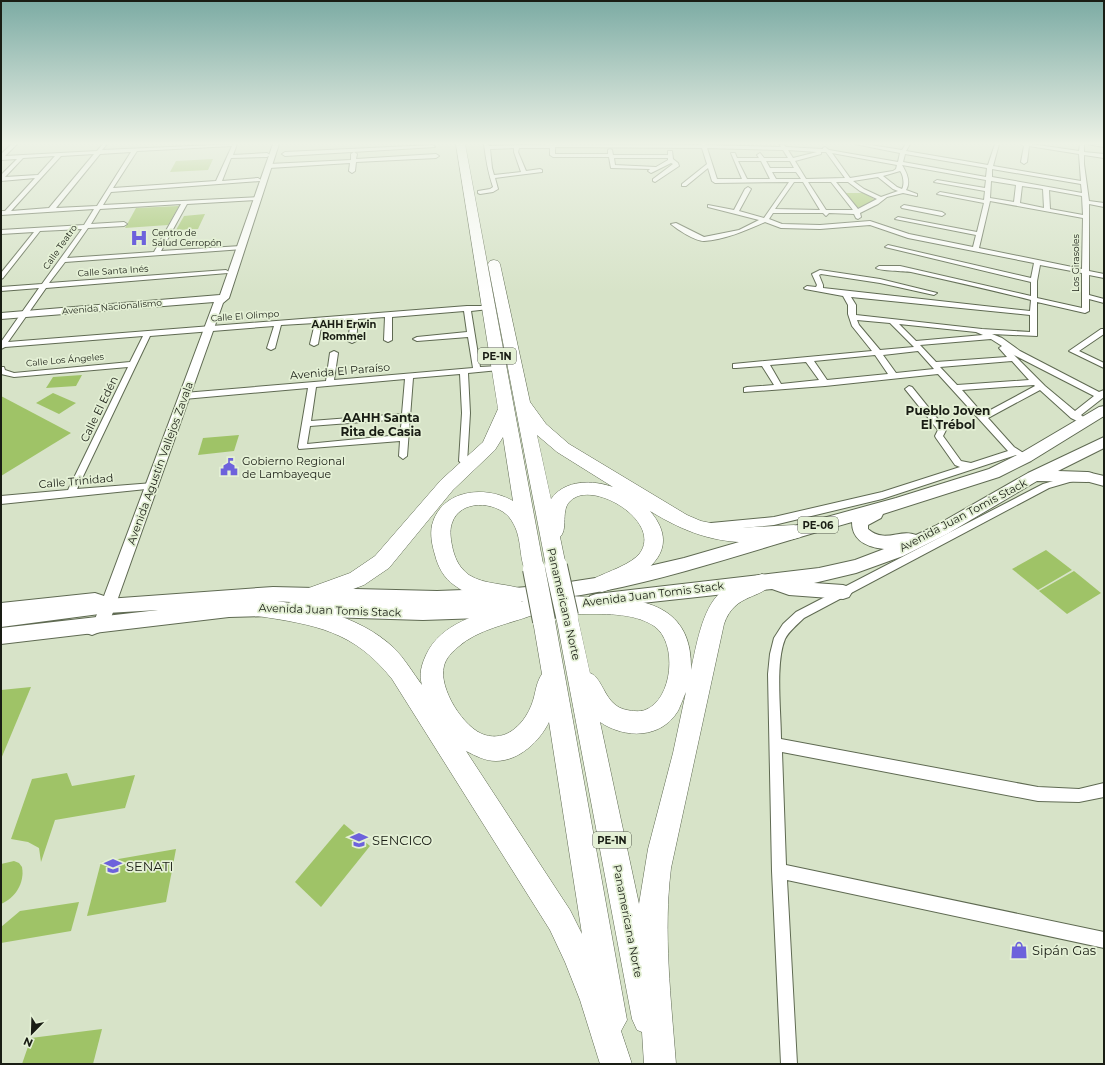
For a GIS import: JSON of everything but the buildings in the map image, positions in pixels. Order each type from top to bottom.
[{"type":"highway","name":"Panamericana Norte","points":[[469,194],[618,1064]]},
{"type":"highway","name":"Panamericana Norte","points":[[480,194],[556,566],[541,609]]},
{"type":"highway","points":[[521,397],[540,428],[563,448],[680,520],[699,529],[729,536],[755,530],[796,526]]},
{"type":"highway","points":[[314,595],[357,579],[382,562],[392,552],[437,496],[456,476],[489,446],[494,438],[506,409]]},
{"type":"highway","points":[[551,547],[555,509],[559,501],[571,491],[580,488],[593,488],[608,492],[623,499],[648,519],[655,531],[653,550],[648,557],[638,565],[602,584]]},
{"type":"highway","points":[[526,529],[515,511],[493,499],[480,497],[468,499],[457,504],[448,512],[443,521],[441,531],[444,553],[448,566],[456,576],[483,590],[541,609]]},
{"type":"highway","points":[[660,1064],[653,934],[657,875],[663,842],[705,658],[716,617],[728,599],[737,592],[765,582]]},
{"type":"highway","points":[[258,607],[312,618],[348,630],[373,644],[386,655],[395,666],[502,828],[560,920],[580,961],[618,1064]]},
{"type":"highway","points":[[551,673],[545,703],[537,722],[516,744],[503,748],[489,749],[476,745],[465,738],[452,724],[435,693],[432,678],[432,667],[437,655],[444,646],[454,637],[469,629],[487,621],[541,609],[623,607],[652,615],[664,620],[672,629],[681,652],[681,664],[674,694],[660,714],[650,721],[637,723],[613,718],[602,708],[579,670]]},
{"type":"highway","name":"Panamericana Norte","points":[[541,609],[579,670],[657,1064]]},
{"type":"main road","name":"Avenida Juan Tomis Stack","points":[[541,609],[550,592],[602,584],[684,565],[796,526],[844,518],[897,504],[994,473],[1079,419],[1103,400]]},
{"type":"main road","name":"Avenida Juan Tomis Stack","points":[[1,636],[229,609],[258,607],[423,612],[541,609],[718,586],[818,575],[856,566],[897,551],[941,530],[1033,477],[1104,442]]},
{"type":"main road","points":[[1033,477],[1087,477]]},
{"type":"main road","points":[[897,504],[860,522],[860,531],[864,537],[871,540],[889,543],[941,530]]},
{"type":"main road","points":[[765,582],[789,588],[843,592]]},
{"type":"main road","name":"Avenida Juan Tomis Stack","points":[[1,619],[107,606],[268,594],[429,598],[541,609]]},
{"type":"street","points":[[4,213],[23,194]]},
{"type":"street","points":[[51,210],[64,194]]},
{"type":"street","name":"Calle Teatro","points":[[24,314],[86,227],[108,194]]},
{"type":"street","name":"Avenida Agustín Vallejos Zavala","points":[[255,198],[256,194]]},
{"type":"street","name":"Avenida Agustín Vallejos Zavala","points":[[101,624],[153,486],[257,194]]},
{"type":"street","points":[[736,212],[746,194]]},
{"type":"street","points":[[674,224],[699,238],[704,239],[740,231],[766,219],[783,194]]},
{"type":"street","points":[[814,194],[834,225]]},
{"type":"street","points":[[843,194],[858,212],[858,219],[908,236],[1104,276]]},
{"type":"street","points":[[870,194],[881,199]]},
{"type":"street","points":[[770,211],[858,212],[876,203],[885,196],[893,194]]},
{"type":"street","points":[[911,194],[915,195]]},
{"type":"street","points":[[940,194],[1017,204],[1085,218]]},
{"type":"street","points":[[976,249],[987,201],[987,194]]},
{"type":"street","points":[[1017,204],[1018,194]]},
{"type":"street","points":[[1046,194],[1047,210]]},
{"type":"street","points":[[1067,194],[1104,205]]},
{"type":"street","name":"Los Girasoles","points":[[1034,299],[1085,311],[1085,194]]},
{"type":"street","points":[[949,202],[952,196]]},
{"type":"street","points":[[4,213],[255,198]]},
{"type":"street","points":[[157,253],[185,202]]},
{"type":"street","points":[[710,206],[766,219],[771,223],[781,226],[870,223]]},
{"type":"street","points":[[904,207],[942,214]]},
{"type":"street","points":[[938,226],[942,214],[946,208]]},
{"type":"street","points":[[898,219],[979,234]]},
{"type":"street","points":[[1,232],[124,224]]},
{"type":"street","points":[[1,277],[38,230]]},
{"type":"street","points":[[888,247],[1034,281]]},
{"type":"street","points":[[62,260],[238,248]]},
{"type":"street","name":"Avenida Agustín Vallejos Zavala","points":[[220,299],[226,272],[238,248]]},
{"type":"street","points":[[854,317],[891,320],[922,325],[1034,334],[1034,281],[1037,262]]},
{"type":"street","points":[[879,268],[905,269],[937,285]]},
{"type":"street","points":[[880,281],[905,269]]},
{"type":"street","name":"Calle Santa Inés","points":[[1,288],[226,272]]},
{"type":"street","points":[[819,290],[820,285],[815,274],[818,272],[880,281],[937,285],[1034,299]]},
{"type":"street","points":[[931,303],[937,285]]},
{"type":"street","points":[[807,288],[846,294],[1034,313]]},
{"type":"street","points":[[846,294],[851,300],[856,326],[864,334],[894,376]]},
{"type":"street","points":[[1085,296],[1104,301]]},
{"type":"street","name":"Avenida Nacionalismo","points":[[1,316],[220,299]]},
{"type":"street","name":"Calle El Olimpo","points":[[2,346],[489,307]]},
{"type":"street","points":[[467,308],[477,370]]},
{"type":"street","points":[[2,346],[24,314]]},
{"type":"street","points":[[388,340],[389,314]]},
{"type":"street","points":[[352,341],[355,317]]},
{"type":"street","points":[[314,344],[319,320]]},
{"type":"street","points":[[891,320],[917,346],[1011,449],[1022,455]]},
{"type":"street","points":[[271,348],[278,323]]},
{"type":"street","points":[[978,330],[992,336],[1017,353],[1103,400]]},
{"type":"street","points":[[1104,331],[1073,350],[1104,366]]},
{"type":"street","name":"Calle El Edén","points":[[71,493],[148,334]]},
{"type":"street","points":[[418,339],[471,334]]},
{"type":"street","points":[[736,366],[877,354],[917,346],[992,336]]},
{"type":"street","points":[[992,336],[1039,384],[1079,419]]},
{"type":"street","points":[[330,383],[334,352]]},
{"type":"street","points":[[747,390],[894,376],[936,368],[1014,359]]},
{"type":"street","points":[[809,360],[825,383]]},
{"type":"street","name":"Calle Los Ángeles","points":[[1,370],[2,372],[14,374],[133,364]]},
{"type":"street","points":[[765,364],[779,387]]},
{"type":"street","name":"Avenida El Paraíso","points":[[184,396],[499,368]]},
{"type":"street","points":[[464,371],[466,413],[464,461]]},
{"type":"street","points":[[403,456],[410,376]]},
{"type":"street","points":[[954,388],[1039,384]]},
{"type":"street","points":[[982,418],[1039,384]]},
{"type":"street","points":[[312,385],[302,447],[405,438]]},
{"type":"street","points":[[909,389],[942,430],[940,436],[958,463],[994,473]]},
{"type":"street","points":[[305,424],[406,416]]},
{"type":"street","name":"Avenida Juan Tomis Stack","points":[[796,526],[825,509],[882,495],[973,467],[1022,455]]},
{"type":"street","name":"Avenida Juan Tomis Stack","points":[[789,1064],[779,871],[775,744],[774,674],[776,654],[780,638],[800,615],[1046,486],[1071,478],[1104,476]]},
{"type":"street","points":[[1087,477],[1104,481]]},
{"type":"street","name":"Calle Trinidad","points":[[1,500],[153,486]]},
{"type":"street","points":[[825,509],[844,518]]},
{"type":"street","name":"Avenida Juan Tomis Stack","points":[[1,610],[95,600],[107,606]]},
{"type":"street","name":"Avenida Juan Tomis Stack","points":[[1,641],[88,630],[101,624]]},
{"type":"street","points":[[775,744],[1038,794],[1069,796],[1089,795],[1104,790]]},
{"type":"street","points":[[779,871],[1104,940]]},
{"type":"green space","points":[[846,194],[867,194],[875,200],[866,207],[856,207]]},
{"type":"green space","points":[[179,206],[168,225],[125,228],[136,208]]},
{"type":"green space","points":[[205,214],[198,229],[176,230],[184,216]]},
{"type":"green space","points":[[82,375],[76,386],[46,388],[53,377]]},
{"type":"green space","points":[[53,393],[76,403],[59,414],[36,403]]},
{"type":"green space","points":[[1,396],[71,433],[1,476]]},
{"type":"green space","points":[[239,435],[234,451],[198,455],[203,438]]},
{"type":"green space","points":[[1046,550],[1072,570],[1038,590],[1012,569]]},
{"type":"green space","points":[[1074,571],[1101,593],[1067,614],[1039,591]]},
{"type":"green space","points":[[31,687],[1,759],[1,690]]},
{"type":"green space","points":[[67,773],[72,786],[135,775],[125,808],[55,820],[41,862],[39,848],[28,842],[11,839],[32,779]]},
{"type":"green space","points":[[344,824],[370,846],[321,907],[295,882]]},
{"type":"green space","points":[[176,849],[166,902],[87,916],[101,862]]},
{"type":"green space","points":[[14,861],[19,863],[22,867],[22,879],[15,894],[1,904],[1,864]]},
{"type":"green space","points":[[79,902],[71,931],[1,943],[1,927],[20,911]]},
{"type":"green space","points":[[102,1029],[93,1064],[22,1064],[31,1038]]},
{"type":"place","name":"Centro de Salud Cerropón","points":[[139,238]]},
{"type":"place","name":"Gobierno Regional de Lambayeque","points":[[229,467]]},
{"type":"place","name":"SENCICO","points":[[359,840]]},
{"type":"place","name":"SENATI","points":[[113,866]]},
{"type":"place","name":"Sipán Gas","points":[[1019,950]]},
{"type":"district","name":"AAHH Erwin Rommel","points":[[344,330]]},
{"type":"district","name":"Pueblo Joven El Trébol","points":[[948,418]]},
{"type":"district","name":"AAHH Santa Rita de Casia","points":[[381,425]]}]
